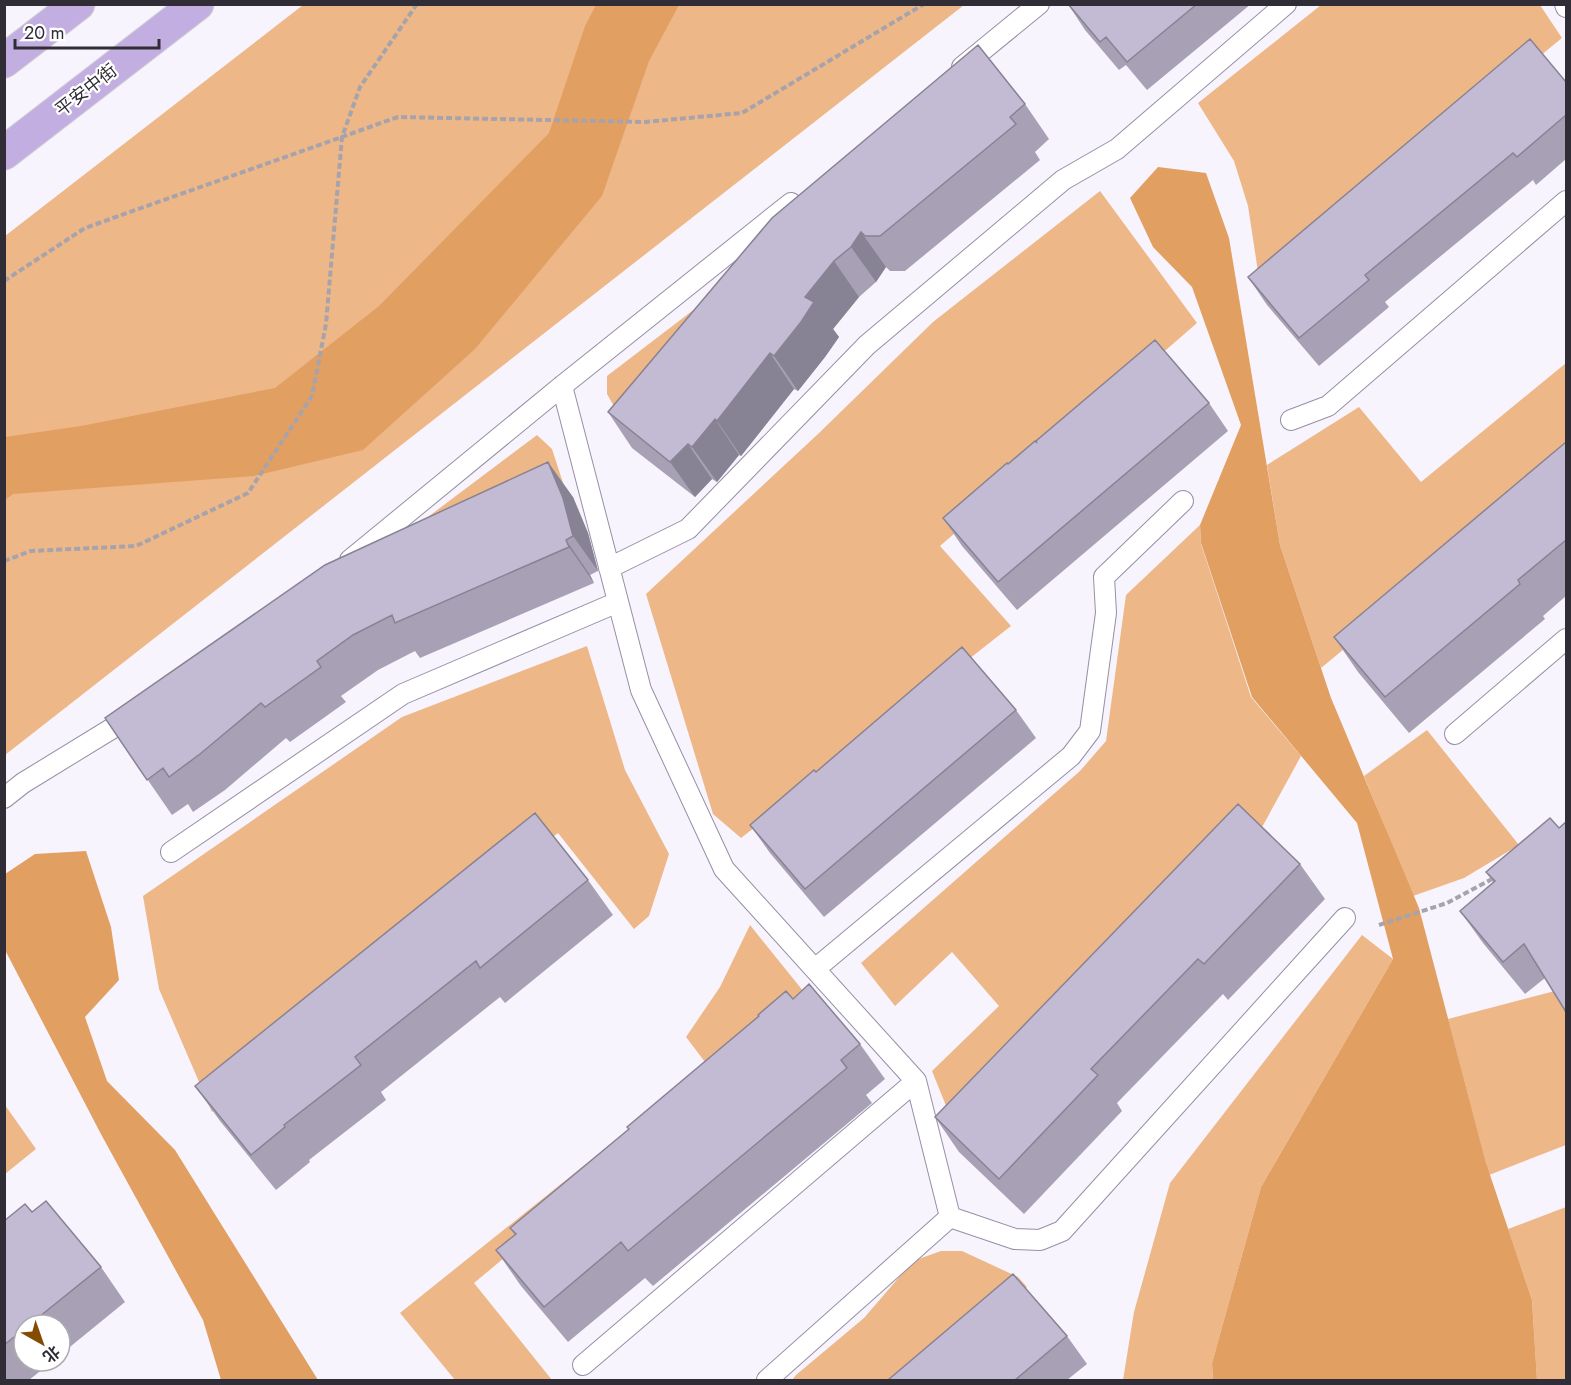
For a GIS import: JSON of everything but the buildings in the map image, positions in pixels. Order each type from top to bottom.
[{"type":"main road","points":[[4,61],[78,4]]},
{"type":"main road","name":"平安中街","points":[[4,153],[197,4]]},
{"type":"lane","points":[[946,79],[1039,4]]},
{"type":"lane","points":[[609,568],[688,529],[867,345],[1063,180],[1117,149],[1286,4]]},
{"type":"lane","points":[[336,571],[562,386],[806,192]]},
{"type":"lane","points":[[1291,420],[1328,406],[1566,201]]},
{"type":"lane","points":[[562,386],[641,690],[724,869],[916,1081],[950,1217]]},
{"type":"lane","points":[[815,969],[1071,756],[1090,731],[1106,613],[1104,576],[1183,501]]},
{"type":"lane","points":[[171,852],[403,694],[618,602]]},
{"type":"lane","points":[[1455,734],[1566,639]]},
{"type":"lane","points":[[4,798],[23,783],[145,708]]},
{"type":"lane","points":[[950,1217],[1016,1239],[1040,1240],[1062,1231],[1345,918]]},
{"type":"lane","points":[[583,1365],[916,1081]]},
{"type":"lane","points":[[767,1380],[950,1217]]},
{"type":"path","points":[[4,561],[31,551],[136,546],[248,493],[312,396],[326,324],[342,137],[360,87],[417,4]]},
{"type":"path","points":[[4,281],[85,228],[398,117],[633,122],[742,113],[924,4]]},
{"type":"path","points":[[1368,928],[1447,903],[1499,875]]},
{"type":"shaded area","points":[[303,5],[964,5],[5,755],[5,236]]},
{"type":"shaded area","points":[[596,5],[679,5],[649,61],[602,196],[475,349],[363,450],[254,476],[13,494],[5,500],[5,437],[81,426],[275,388],[379,306],[549,133],[585,26]]},
{"type":"shaded area","points":[[1321,5],[1540,5],[1562,38],[1260,285],[1248,206],[1234,161],[1198,103]]},
{"type":"shaded area","points":[[1158,167],[1206,173],[1229,238],[1280,545],[1331,698],[1419,908],[1486,1163],[1532,1300],[1537,1380],[1213,1380],[1212,1363],[1261,1187],[1393,959],[1357,823],[1252,697],[1201,543],[1200,525],[1241,425],[1192,287],[1153,247],[1130,198]]},
{"type":"shaded area","points":[[1100,191],[1197,323],[940,546],[1011,626],[741,838],[713,814],[646,594],[818,434],[933,322]]},
{"type":"shaded area","points":[[760,259],[627,429],[607,394],[607,376]]},
{"type":"shaded area","points":[[1566,363],[1566,466],[1321,668],[1280,545],[1267,465],[1359,407],[1421,482]]},
{"type":"shaded area","points":[[537,435],[552,449],[564,486],[360,568]]},
{"type":"shaded area","points":[[1200,525],[1201,544],[1251,697],[1301,756],[1261,829],[959,1138],[932,1071],[999,1006],[952,952],[895,1006],[861,963],[1080,771],[1106,741],[1126,595]]},
{"type":"shaded area","points":[[587,646],[625,770],[669,854],[649,916],[634,929],[558,833],[212,1112],[159,989],[143,896],[402,717]]},
{"type":"shaded area","points":[[1427,730],[1519,845],[1464,878],[1413,896],[1364,776]]},
{"type":"shaded area","points":[[86,851],[111,927],[119,980],[85,1017],[107,1081],[175,1150],[318,1380],[221,1380],[203,1320],[102,1136],[5,950],[5,874],[35,854]]},
{"type":"shaded area","points":[[750,925],[812,1002],[474,1283],[552,1380],[455,1380],[400,1313],[708,1066],[686,1037],[720,987]]},
{"type":"shaded area","points":[[1362,935],[1393,959],[1261,1187],[1212,1363],[1213,1380],[1123,1380],[1134,1312],[1170,1183]]},
{"type":"shaded area","points":[[1555,991],[1566,1009],[1566,1145],[1489,1175],[1448,1019]]},
{"type":"shaded area","points":[[5,1105],[36,1149],[4,1174]]},
{"type":"shaded area","points":[[1566,1207],[1566,1380],[1537,1380],[1532,1300],[1508,1229]]},
{"type":"shaded area","points":[[941,1251],[962,1251],[1018,1277],[1027,1287],[916,1380],[792,1380],[864,1318],[913,1261]]}]
